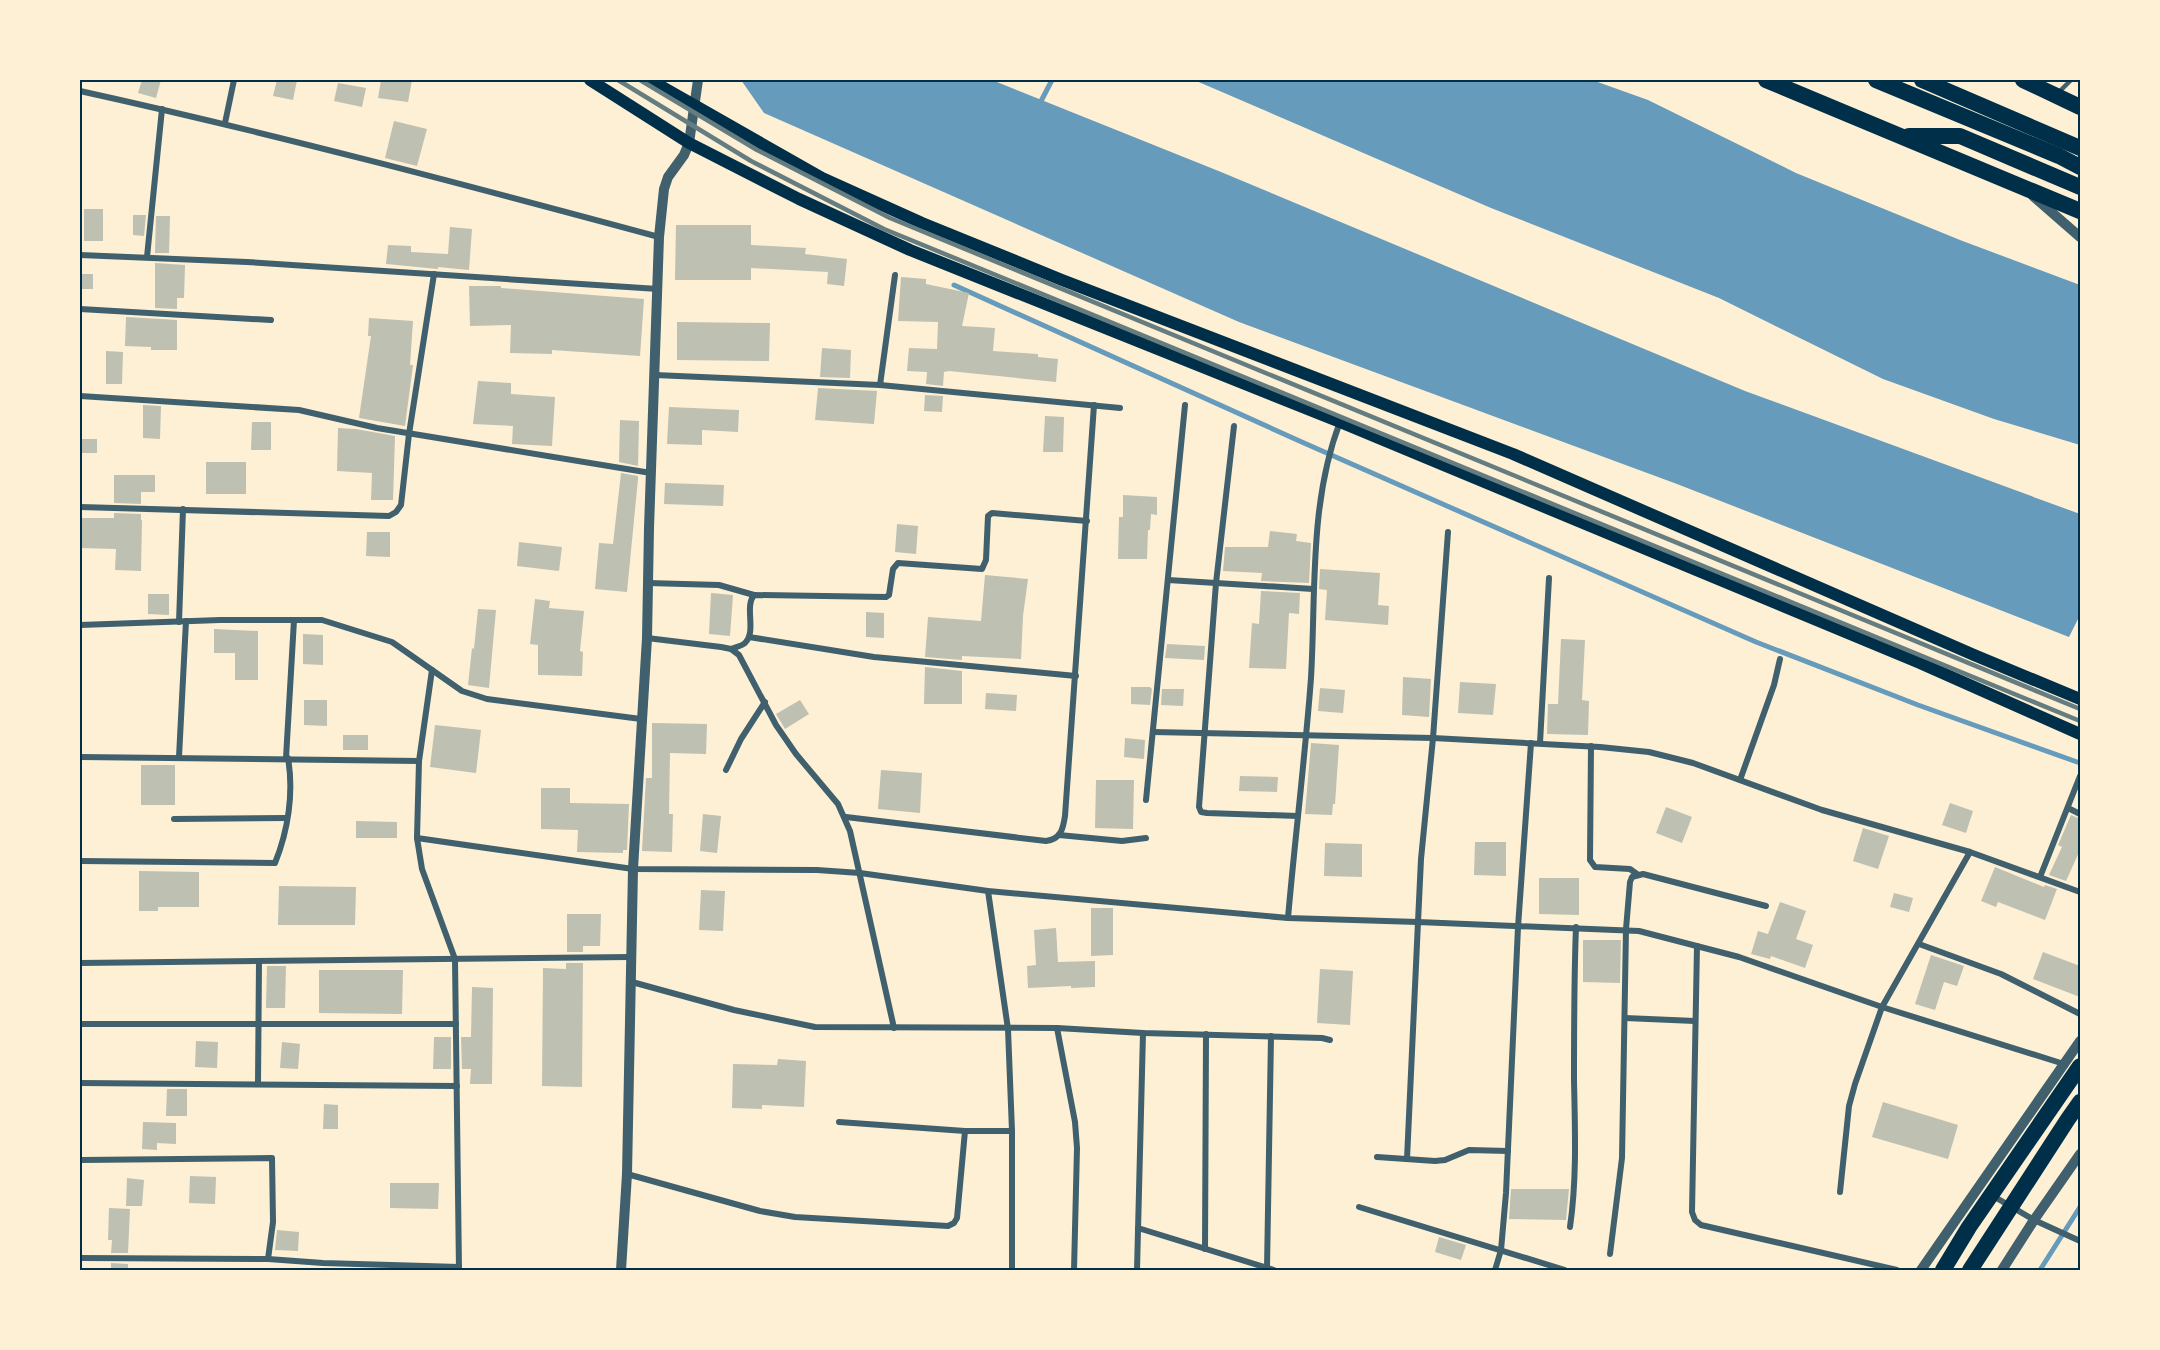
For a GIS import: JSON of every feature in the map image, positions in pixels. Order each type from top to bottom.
[{"type":"highway","points":[[1766,80],[2080,211]]},
{"type":"highway","points":[[1876,80],[2059,156],[2080,167]]},
{"type":"highway","points":[[1922,80],[2080,148]]},
{"type":"highway","points":[[2023,80],[2080,106]]},
{"type":"highway","points":[[1901,136],[1960,136],[2080,187]]},
{"type":"highway","points":[[1942,1270],[2072,1065]]},
{"type":"highway","points":[[1970,1270],[2080,1102]]},
{"type":"main road","points":[[590,80],[689,143],[799,199],[910,250],[1340,422],[1920,663],[2080,734]]},
{"type":"main road","points":[[650,80],[822,178],[922,223],[1062,280],[1513,454],[2080,699]]},
{"type":"street","points":[[225,123],[234,80]]},
{"type":"street","points":[[621,1270],[627,1174],[633,869],[648,638],[659,237],[668,177],[684,155],[689,143],[698,80]]},
{"type":"street","points":[[80,91],[225,123],[659,237]]},
{"type":"street","points":[[147,257],[162,109]]},
{"type":"street","points":[[2021,186],[2080,237]]},
{"type":"street","points":[[80,255],[147,257],[657,289]]},
{"type":"street","points":[[80,507],[388,516],[396,512],[401,505],[409,434],[434,274]]},
{"type":"street","points":[[880,385],[895,275]]},
{"type":"street","points":[[80,309],[271,320]]},
{"type":"street","points":[[655,375],[880,385],[1120,408]]},
{"type":"street","points":[[80,396],[299,410],[345,419],[377,429],[651,473]]},
{"type":"street","points":[[846,817],[1046,841],[1055,840],[1059,835],[1065,816],[1094,405]]},
{"type":"street","points":[[1146,801],[1185,405]]},
{"type":"street","points":[[1288,918],[1311,678],[1313,589],[1326,462],[1340,422]]},
{"type":"street","points":[[1234,426],[1216,583],[1198,801],[1201,812],[1298,816]]},
{"type":"street","points":[[179,757],[183,622],[183,509]]},
{"type":"street","points":[[648,583],[719,585],[754,595],[886,597],[889,595],[893,569],[898,563],[982,569],[986,560],[988,516],[992,513],[1087,521]]},
{"type":"street","points":[[1407,1160],[1421,859],[1433,738],[1448,532]]},
{"type":"street","points":[[1540,743],[1549,578]]},
{"type":"street","points":[[1168,580],[1313,589]]},
{"type":"street","points":[[648,638],[731,649],[744,644],[749,637],[751,600],[754,595]]},
{"type":"street","points":[[80,861],[275,864],[282,846],[292,782],[287,758],[294,620]]},
{"type":"street","points":[[80,625],[322,620],[392,642],[462,691],[487,699],[641,719]]},
{"type":"street","points":[[749,637],[874,657],[1076,676]]},
{"type":"street","points":[[731,649],[743,661],[785,738],[846,817],[894,1028]]},
{"type":"street","points":[[1740,780],[1774,685],[1780,659]]},
{"type":"street","points":[[80,1258],[268,1258],[323,1263],[459,1269],[455,958],[422,869],[417,838],[419,761],[432,670]]},
{"type":"street","points":[[726,770],[741,739],[765,702]]},
{"type":"street","points":[[1153,732],[1433,738],[1591,746],[1649,752],[1694,763],[1822,810],[1970,852],[2080,892]]},
{"type":"street","points":[[1495,1270],[1501,1250],[1508,1151],[1518,927],[1531,743]]},
{"type":"street","points":[[1591,746],[1590,860],[1595,867],[1630,869],[1637,874]]},
{"type":"street","points":[[80,757],[419,761]]},
{"type":"street","points":[[2040,877],[2080,776]]},
{"type":"street","points":[[2068,808],[2080,814]]},
{"type":"street","points":[[174,819],[287,818]]},
{"type":"street","points":[[1059,835],[1122,840],[1146,838]]},
{"type":"street","points":[[417,838],[633,869],[817,870],[860,873],[988,891],[1288,918],[1626,929],[1738,957],[1882,1007],[2072,1065]]},
{"type":"street","points":[[1840,1192],[1849,1106],[1882,1007],[1970,852]]},
{"type":"street","points":[[1610,1254],[1622,1158],[1626,929],[1632,877],[1643,874],[1766,906]]},
{"type":"street","points":[[988,891],[1008,1029],[1012,1131],[1012,1270]]},
{"type":"street","points":[[1570,1227],[1575,1146],[1573,1008],[1575,927]]},
{"type":"street","points":[[1918,944],[2001,974],[2080,1014]]},
{"type":"street","points":[[1697,946],[1692,1212],[1695,1220],[1711,1228],[1897,1270]]},
{"type":"street","points":[[80,963],[632,957]]},
{"type":"street","points":[[258,1084],[259,961]]},
{"type":"street","points":[[632,982],[774,1020],[815,1027],[1057,1028],[1330,1040]]},
{"type":"street","points":[[1624,1018],[1695,1021]]},
{"type":"street","points":[[80,1024],[456,1024]]},
{"type":"street","points":[[1057,1028],[1075,1122],[1077,1148],[1074,1270]]},
{"type":"street","points":[[1137,1270],[1143,1033]]},
{"type":"street","points":[[1205,1249],[1206,1034]]},
{"type":"street","points":[[1138,1228],[1270,1269],[1271,1036]]},
{"type":"street","points":[[1921,1270],[1979,1188],[2072,1065],[2080,1041]]},
{"type":"street","points":[[80,1083],[457,1086]]},
{"type":"street","points":[[839,1122],[965,1131],[1012,1131]]},
{"type":"street","points":[[627,1174],[760,1211],[795,1218],[948,1226],[957,1218],[965,1131]]},
{"type":"street","points":[[1377,1158],[1435,1161],[1445,1160],[1469,1150],[1508,1151]]},
{"type":"street","points":[[2002,1270],[2080,1154]]},
{"type":"street","points":[[80,1160],[272,1158],[273,1222],[268,1258]]},
{"type":"street","points":[[1979,1188],[2034,1220],[2080,1241]]},
{"type":"street","points":[[1359,1207],[1565,1270]]},
{"type":"lane","points":[[2056,95],[2071,80]]},
{"type":"water","points":[[741,80],[992,80],[1221,172],[1745,391],[2080,514],[2080,615],[2069,637],[1677,484],[1239,322],[764,113]]},
{"type":"water","points":[[1194,80],[1592,80],[1648,100],[1796,173],[1960,240],[2080,285],[2080,445],[1994,419],[1883,379],[1719,298],[1491,208]]},
{"type":"building","points":[[142,80],[161,80],[156,98],[138,93]]},
{"type":"building","points":[[277,80],[297,80],[293,100],[273,96]]},
{"type":"building","points":[[381,80],[412,80],[408,102],[378,98]]},
{"type":"building","points":[[338,83],[366,88],[362,107],[334,101]]},
{"type":"building","points":[[394,121],[427,129],[417,166],[385,158]]},
{"type":"building","points":[[84,209],[103,209],[103,241],[84,241]]},
{"type":"building","points":[[133,215],[146,215],[144,236],[133,235]]},
{"type":"building","points":[[156,216],[170,216],[169,253],[155,253]]},
{"type":"building","points":[[676,225],[751,225],[751,245],[806,248],[805,254],[847,259],[844,286],[827,284],[828,272],[751,268],[751,280],[675,280]]},
{"type":"building","points":[[450,227],[472,229],[469,270],[386,264],[388,245],[411,246],[411,252],[448,254]]},
{"type":"building","points":[[155,263],[185,265],[184,298],[177,298],[177,309],[155,308]]},
{"type":"building","points":[[80,274],[93,274],[93,289],[80,289]]},
{"type":"building","points":[[901,277],[926,279],[926,284],[969,293],[962,326],[995,328],[993,351],[1038,354],[1038,357],[1058,359],[1056,382],[949,371],[944,372],[943,386],[926,384],[927,372],[907,371],[909,348],[937,349],[938,322],[898,321]]},
{"type":"building","points":[[469,286],[501,286],[501,288],[644,299],[640,356],[552,350],[552,354],[510,353],[511,325],[470,326]]},
{"type":"building","points":[[126,317],[177,320],[177,350],[151,350],[151,347],[125,346]]},
{"type":"building","points":[[369,318],[413,321],[410,365],[413,365],[405,426],[359,418],[371,336],[368,336]]},
{"type":"building","points":[[677,322],[770,323],[769,361],[677,360]]},
{"type":"building","points":[[822,348],[851,350],[850,378],[820,377]]},
{"type":"building","points":[[106,351],[123,352],[122,384],[106,384]]},
{"type":"building","points":[[478,381],[511,383],[511,394],[555,397],[552,446],[512,444],[513,426],[473,424]]},
{"type":"building","points":[[818,388],[877,391],[874,424],[815,420]]},
{"type":"building","points":[[925,395],[943,396],[942,412],[924,411]]},
{"type":"building","points":[[143,405],[161,406],[160,439],[143,438]]},
{"type":"building","points":[[669,407],[739,410],[738,432],[702,430],[702,445],[667,444]]},
{"type":"building","points":[[1045,416],[1064,417],[1063,452],[1043,452]]},
{"type":"building","points":[[620,420],[639,421],[638,466],[619,462]]},
{"type":"building","points":[[252,422],[271,422],[271,450],[251,450]]},
{"type":"building","points":[[338,428],[395,436],[393,500],[371,500],[372,473],[337,471]]},
{"type":"building","points":[[80,439],[97,439],[97,453],[80,453]]},
{"type":"building","points":[[206,462],[246,462],[246,494],[206,494]]},
{"type":"building","points":[[621,473],[638,476],[627,592],[595,589],[599,543],[613,544]]},
{"type":"building","points":[[114,475],[155,475],[155,492],[141,492],[141,504],[114,503]]},
{"type":"building","points":[[665,483],[724,485],[723,506],[664,504]]},
{"type":"building","points":[[1123,495],[1157,497],[1157,515],[1151,514],[1150,530],[1148,530],[1147,559],[1118,559],[1119,517],[1123,517]]},
{"type":"building","points":[[114,513],[141,514],[141,571],[115,570],[116,549],[80,548],[80,518],[114,518]]},
{"type":"building","points":[[897,524],[918,526],[916,554],[895,552]]},
{"type":"building","points":[[1270,531],[1297,534],[1296,541],[1311,543],[1309,583],[1261,581],[1262,573],[1223,571],[1225,547],[1268,547]]},
{"type":"building","points":[[367,532],[390,532],[390,557],[366,556]]},
{"type":"building","points":[[519,542],[562,547],[559,571],[517,566]]},
{"type":"building","points":[[1320,569],[1380,573],[1378,605],[1389,606],[1388,625],[1325,620],[1327,590],[1319,589]]},
{"type":"building","points":[[985,575],[1028,579],[1021,659],[962,656],[962,660],[925,657],[928,617],[981,621]]},
{"type":"building","points":[[1261,591],[1300,593],[1299,614],[1289,613],[1286,669],[1249,668],[1252,623],[1259,624]]},
{"type":"building","points":[[711,593],[733,595],[730,636],[709,634]]},
{"type":"building","points":[[148,594],[169,594],[169,615],[148,614]]},
{"type":"building","points":[[535,599],[550,601],[549,608],[584,611],[580,651],[583,652],[582,676],[538,675],[538,645],[530,644]]},
{"type":"building","points":[[478,609],[496,610],[489,688],[468,685]]},
{"type":"building","points":[[866,612],[884,613],[884,638],[866,637]]},
{"type":"building","points":[[214,629],[258,631],[258,680],[235,680],[235,653],[214,653]]},
{"type":"building","points":[[303,634],[323,635],[323,665],[303,664]]},
{"type":"building","points":[[1561,639],[1585,640],[1582,700],[1589,701],[1588,735],[1547,734],[1548,704],[1558,704]]},
{"type":"building","points":[[1167,644],[1205,646],[1204,660],[1165,658]]},
{"type":"building","points":[[925,667],[962,671],[962,704],[924,704]]},
{"type":"building","points":[[1403,677],[1431,679],[1429,717],[1402,715]]},
{"type":"building","points":[[1460,682],[1496,684],[1493,715],[1458,713]]},
{"type":"building","points":[[1131,687],[1150,687],[1152,689],[1150,705],[1131,704]]},
{"type":"building","points":[[1320,688],[1345,690],[1343,713],[1318,711]]},
{"type":"building","points":[[1162,689],[1184,689],[1183,706],[1161,705]]},
{"type":"building","points":[[986,693],[1017,695],[1016,711],[985,709]]},
{"type":"building","points":[[304,700],[327,700],[327,726],[304,725]]},
{"type":"building","points":[[800,700],[809,714],[785,729],[776,714]]},
{"type":"building","points":[[652,723],[707,724],[706,754],[670,753],[669,814],[673,814],[672,852],[642,851],[646,778],[652,778]]},
{"type":"building","points":[[435,725],[481,730],[476,773],[430,767]]},
{"type":"building","points":[[343,735],[368,735],[368,750],[343,750]]},
{"type":"building","points":[[1125,738],[1145,740],[1144,759],[1124,757]]},
{"type":"building","points":[[1311,743],[1339,745],[1335,804],[1333,804],[1332,815],[1305,814]]},
{"type":"building","points":[[141,765],[175,765],[175,805],[141,805]]},
{"type":"building","points":[[881,770],[922,773],[920,813],[878,809]]},
{"type":"building","points":[[1240,776],[1278,777],[1277,792],[1239,791]]},
{"type":"building","points":[[1096,780],[1134,780],[1133,829],[1095,828]]},
{"type":"building","points":[[541,788],[570,788],[570,803],[629,804],[627,850],[623,850],[623,853],[577,852],[578,830],[541,829]]},
{"type":"building","points":[[1950,803],[1973,811],[1966,833],[1942,825]]},
{"type":"building","points":[[1666,807],[1692,817],[1682,843],[1656,833]]},
{"type":"building","points":[[703,814],[721,816],[717,853],[700,851]]},
{"type":"building","points":[[2071,815],[2080,819],[2080,850],[2066,881],[2049,875],[2062,847],[2058,845]]},
{"type":"building","points":[[356,821],[397,822],[397,838],[356,838]]},
{"type":"building","points":[[1863,828],[1889,836],[1878,869],[1853,861]]},
{"type":"building","points":[[1475,842],[1506,842],[1506,876],[1474,875]]},
{"type":"building","points":[[1325,843],[1362,844],[1362,877],[1324,876]]},
{"type":"building","points":[[1995,867],[2044,887],[2045,885],[2057,889],[2045,920],[1998,902],[1996,907],[1981,901]]},
{"type":"building","points":[[139,871],[199,872],[199,907],[158,907],[158,911],[139,911]]},
{"type":"building","points":[[1539,878],[1579,878],[1579,915],[1539,914]]},
{"type":"building","points":[[279,886],[356,887],[355,925],[278,925]]},
{"type":"building","points":[[701,890],[725,891],[723,931],[699,930]]},
{"type":"building","points":[[1894,893],[1913,898],[1909,912],[1890,907]]},
{"type":"building","points":[[1780,902],[1806,911],[1796,939],[1813,945],[1805,968],[1771,956],[1770,959],[1751,954],[1758,931],[1768,934]]},
{"type":"building","points":[[1091,908],[1113,908],[1113,955],[1091,956]]},
{"type":"building","points":[[567,914],[601,914],[600,946],[583,946],[583,952],[567,952]]},
{"type":"building","points":[[1056,928],[1058,962],[1095,961],[1095,987],[1028,988],[1027,966],[1036,965],[1034,930]]},
{"type":"building","points":[[1583,940],[1621,940],[1620,983],[1583,982]]},
{"type":"building","points":[[2043,952],[2080,966],[2080,997],[2033,979]]},
{"type":"building","points":[[1931,955],[1964,966],[1957,986],[1944,982],[1935,1010],[1915,1004]]},
{"type":"building","points":[[566,963],[583,963],[582,1087],[542,1086],[543,968],[566,969]]},
{"type":"building","points":[[267,966],[286,966],[285,1008],[266,1008]]},
{"type":"building","points":[[1320,969],[1353,971],[1350,1025],[1317,1023]]},
{"type":"building","points":[[319,970],[403,970],[402,1014],[319,1013]]},
{"type":"building","points":[[472,987],[493,988],[492,1084],[470,1084],[471,1069],[462,1069],[461,1037],[471,1037]]},
{"type":"building","points":[[434,1037],[451,1037],[451,1069],[433,1069]]},
{"type":"building","points":[[196,1041],[218,1042],[217,1068],[195,1067]]},
{"type":"building","points":[[282,1042],[300,1044],[298,1069],[280,1068]]},
{"type":"building","points":[[778,1059],[806,1061],[804,1107],[762,1105],[762,1109],[732,1108],[733,1064],[777,1065]]},
{"type":"building","points":[[167,1089],[187,1089],[187,1116],[166,1116]]},
{"type":"building","points":[[1883,1102],[1958,1125],[1948,1159],[1872,1137]]},
{"type":"building","points":[[324,1104],[338,1105],[338,1129],[323,1129]]},
{"type":"building","points":[[143,1122],[176,1123],[176,1144],[157,1143],[157,1150],[142,1149]]},
{"type":"building","points":[[190,1176],[216,1177],[215,1204],[189,1203]]},
{"type":"building","points":[[127,1178],[144,1180],[142,1206],[126,1206]]},
{"type":"building","points":[[390,1183],[439,1183],[438,1209],[390,1208]]},
{"type":"building","points":[[1511,1189],[1569,1189],[1566,1220],[1509,1219]]},
{"type":"building","points":[[109,1208],[130,1209],[128,1253],[111,1253],[112,1240],[108,1240]]},
{"type":"building","points":[[277,1230],[299,1232],[298,1251],[275,1250]]},
{"type":"building","points":[[1439,1237],[1466,1245],[1461,1260],[1435,1252]]},
{"type":"building","points":[[111,1263],[128,1264],[128,1270],[111,1270]]},
{"type":"waterway","points":[[1039,105],[1052,80]]},
{"type":"waterway","points":[[954,285],[1304,443],[1756,642],[1918,705],[2080,763]]},
{"type":"waterway","points":[[2040,1270],[2080,1207]]},
{"type":"railway","points":[[618,80],[751,161],[884,229],[2080,721]]},
{"type":"railway","points":[[640,80],[757,150],[890,218],[2080,709]]}]
